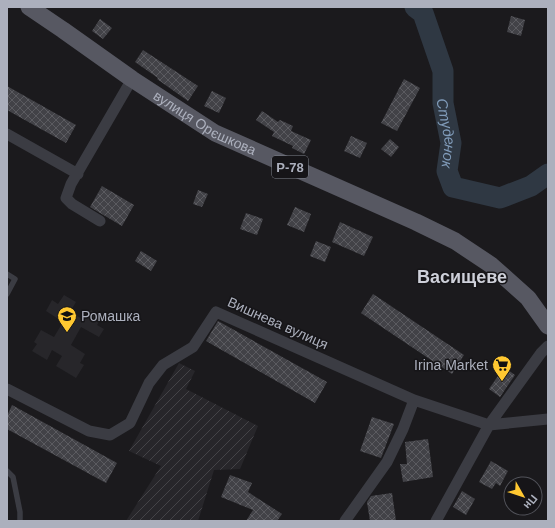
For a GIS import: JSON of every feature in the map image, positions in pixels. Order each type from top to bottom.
[{"type":"main road","name":"вулиця Орєшкова","points":[[29,7],[132,79],[215,132],[455,241],[491,265],[528,298],[548,326]]},
{"type":"street","points":[[100,221],[72,204],[66,198],[132,79]]},
{"type":"street","points":[[7,134],[78,174]]},
{"type":"street","name":"Вишнева вулиця","points":[[7,389],[89,431],[110,435],[130,423],[149,383],[163,366],[193,346],[216,312],[414,400],[489,425],[548,419]]},
{"type":"street","points":[[436,521],[489,425],[541,353],[548,346]]},
{"type":"street","points":[[345,521],[387,462],[403,429],[414,400]]},
{"type":"lane","points":[[7,274],[15,279],[7,294]]},
{"type":"lane","points":[[7,471],[13,477],[20,512],[20,521]]},
{"type":"shaded area","name":"Ромашка","points":[[64,295],[76,302],[70,312],[84,320],[91,310],[102,317],[97,325],[104,329],[99,337],[81,327],[71,345],[85,354],[80,363],[84,365],[76,378],[56,366],[62,356],[52,350],[47,360],[32,351],[37,344],[34,342],[41,330],[54,337],[63,322],[46,311],[52,300],[58,304]]},
{"type":"shaded area","points":[[179,363],[195,371],[186,389],[258,426],[240,469],[214,470],[198,521],[126,521],[161,466],[129,451]]},
{"type":"building","points":[[511,16],[525,20],[521,36],[507,32]]},
{"type":"building","points":[[100,19],[112,28],[103,39],[92,31]]},
{"type":"building","points":[[143,50],[198,86],[188,101],[135,62]]},
{"type":"building","points":[[404,79],[420,88],[397,131],[381,123]]},
{"type":"building","points":[[7,86],[76,125],[66,143],[7,110]]},
{"type":"building","points":[[212,91],[226,98],[219,113],[204,106]]},
{"type":"building","points":[[262,111],[278,122],[280,120],[293,126],[291,131],[311,140],[304,154],[292,148],[293,146],[272,136],[274,132],[256,120]]},
{"type":"building","points":[[351,136],[367,143],[360,158],[344,151]]},
{"type":"building","points":[[390,139],[399,147],[391,157],[381,149]]},
{"type":"building","points":[[102,186],[134,205],[122,226],[90,207]]},
{"type":"building","points":[[198,190],[208,194],[202,207],[193,204]]},
{"type":"building","points":[[295,207],[311,214],[304,232],[287,225]]},
{"type":"building","points":[[246,213],[263,219],[257,235],[240,229]]},
{"type":"building","points":[[340,222],[373,237],[364,256],[332,242]]},
{"type":"building","points":[[316,241],[331,247],[325,262],[310,256]]},
{"type":"building","points":[[141,251],[157,261],[151,271],[135,261]]},
{"type":"building","points":[[373,294],[464,355],[452,374],[361,313]]},
{"type":"building","points":[[218,321],[327,382],[315,403],[206,341]]},
{"type":"building","name":"Irina Market","points":[[504,367],[515,375],[500,397],[489,389]]},
{"type":"building","points":[[12,405],[117,463],[106,483],[7,429],[7,416]]},
{"type":"building","points":[[372,417],[394,424],[381,458],[360,451]]},
{"type":"building","points":[[428,439],[433,477],[403,482],[400,464],[407,464],[405,442]]},
{"type":"building","points":[[491,461],[508,471],[505,476],[503,476],[503,480],[500,486],[496,483],[492,489],[479,482]]},
{"type":"building","points":[[230,475],[252,483],[248,492],[282,514],[277,521],[246,521],[253,510],[221,497]]},
{"type":"building","points":[[462,491],[475,499],[466,515],[453,507]]},
{"type":"building","points":[[392,493],[396,521],[370,521],[367,502],[371,496]]},
{"type":"waterway","name":"Студенок","points":[[415,7],[423,13],[443,71],[443,103],[451,143],[447,171],[453,187],[500,198],[531,186],[548,174]]},
{"type":"place","name":"Ромашка","points":[[67,333]]},
{"type":"place","name":"Irina Market","points":[[502,382]]},
{"type":"district","name":"Васищеве","points":[[462,277]]}]
